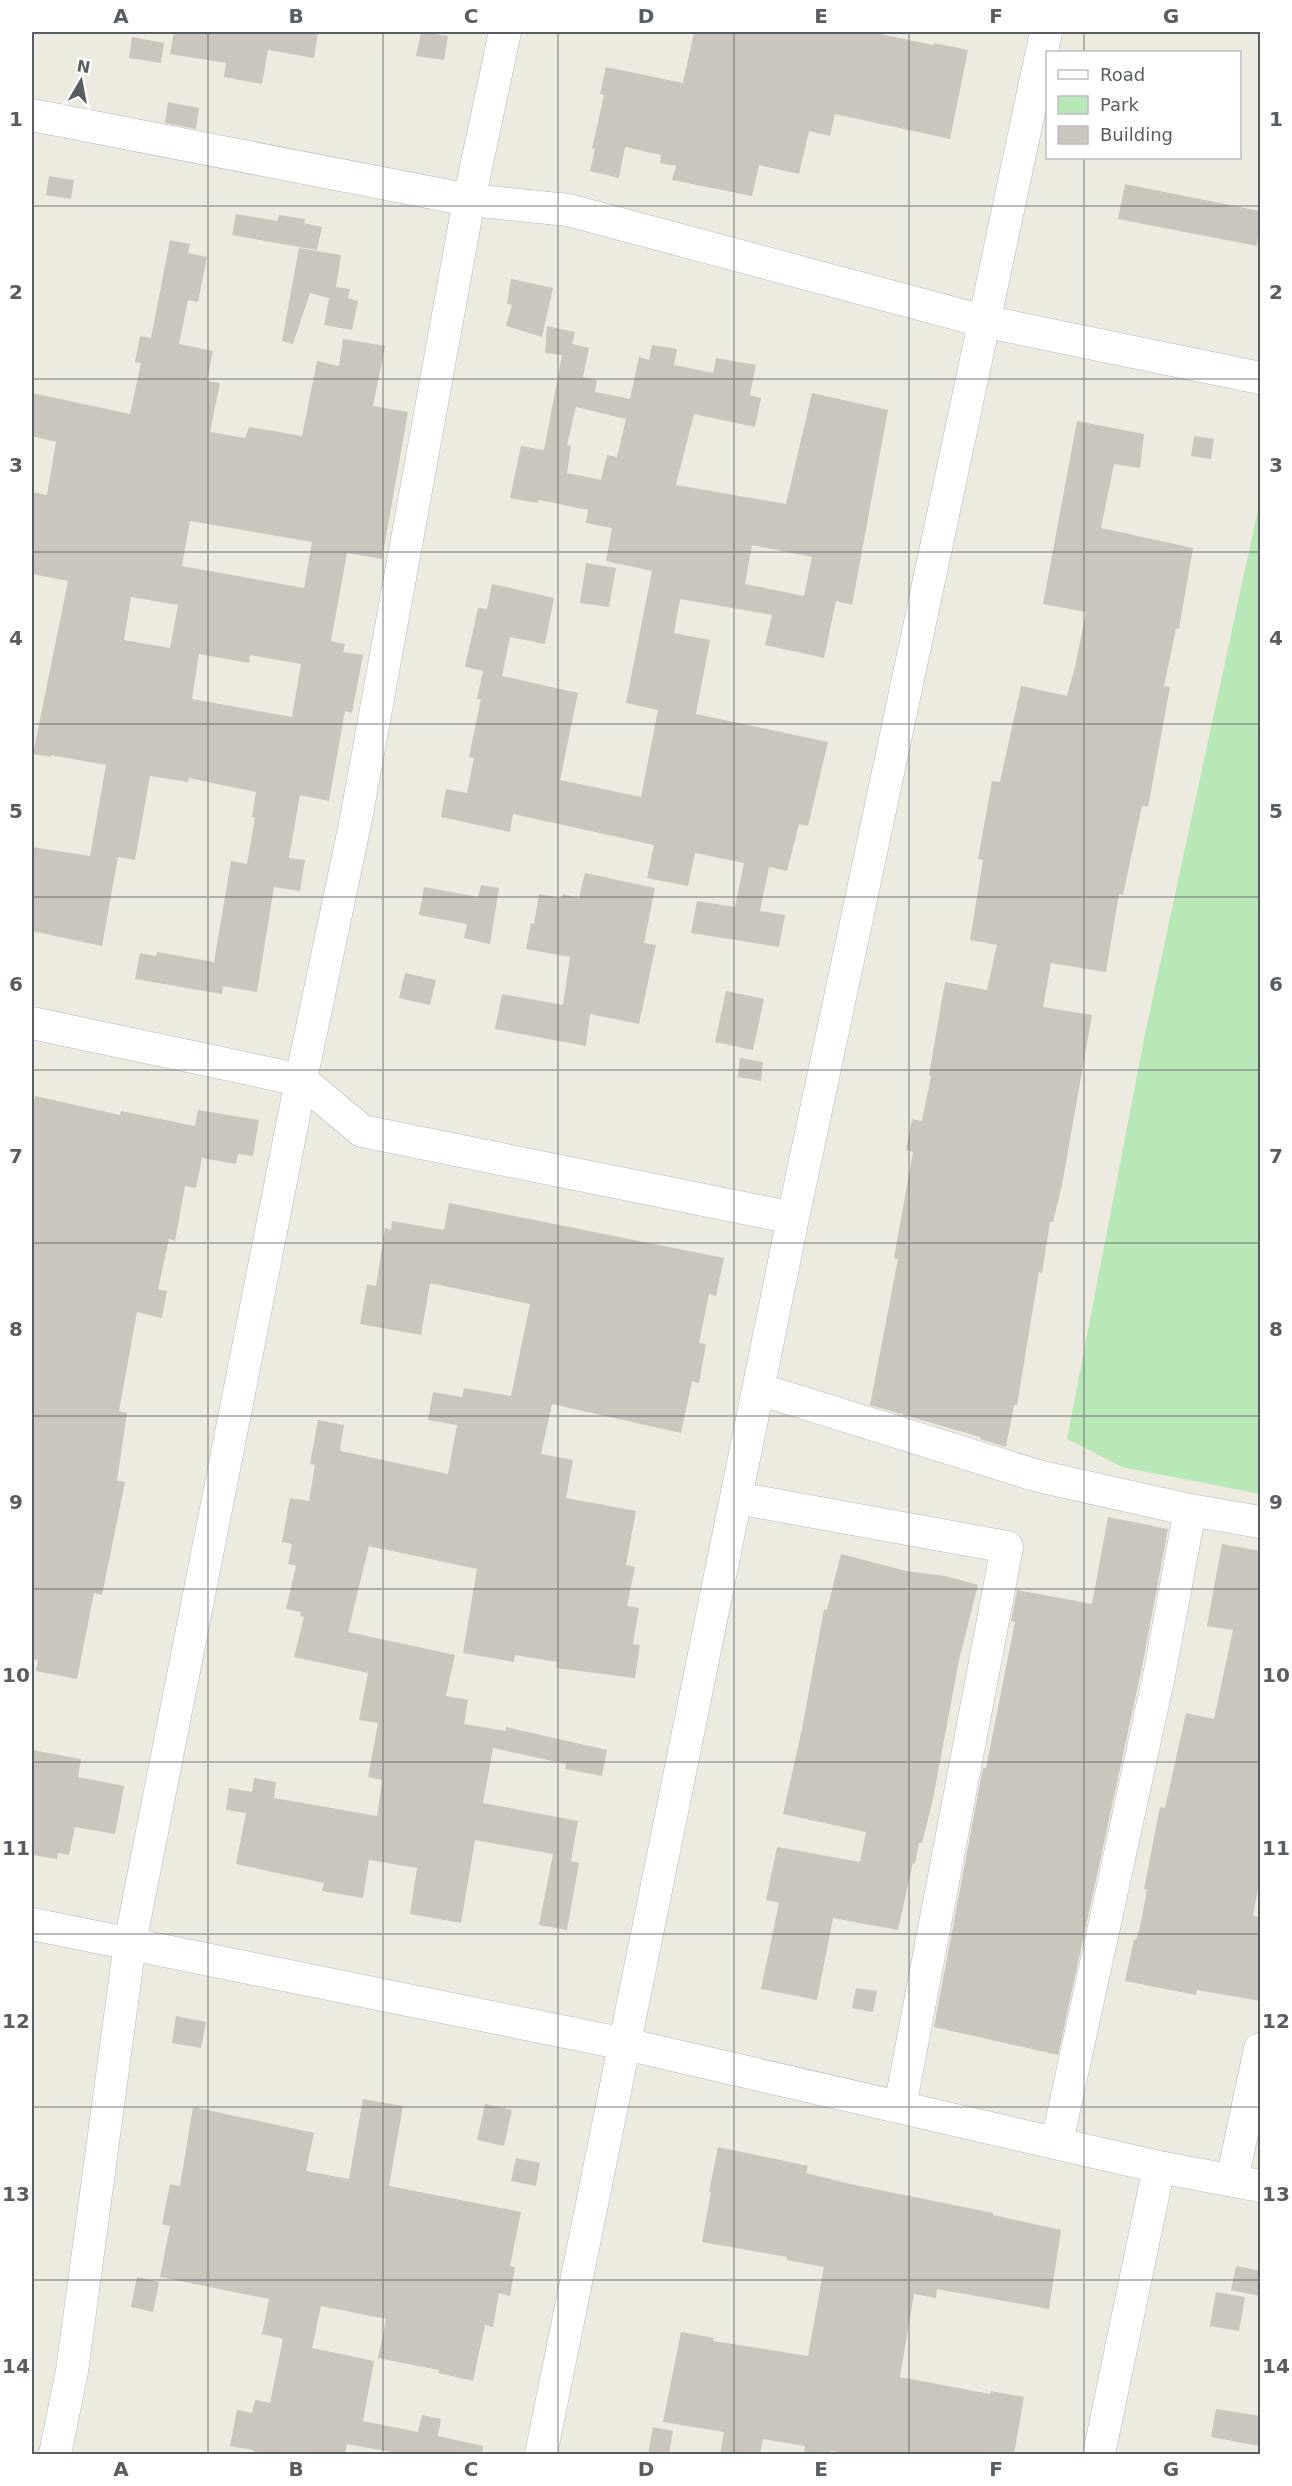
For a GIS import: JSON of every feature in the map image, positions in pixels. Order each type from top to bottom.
[{"type":"street","points":[[55,2454],[72,2371],[130,1943],[301,1080],[356,819],[469,200],[505,32]]},
{"type":"street","points":[[541,2454],[793,1218],[1046,32]]},
{"type":"street","points":[[32,115],[469,200],[568,210],[983,321],[1260,378]]},
{"type":"street","points":[[32,1023],[301,1080],[362,1131],[793,1218]]},
{"type":"street","points":[[759,1389],[1038,1476],[1190,1510],[1260,1522]]},
{"type":"street","points":[[737,1498],[1007,1547],[900,2107]]},
{"type":"street","points":[[1057,2142],[1160,1671],[1190,1510]]},
{"type":"street","points":[[32,1924],[625,2044],[1159,2167],[1246,2183],[1260,2049]]},
{"type":"street","points":[[1099,2454],[1159,2167]]},
{"type":"green space","points":[[1260,500],[1260,1494],[1122,1467],[1067,1439],[1145,1034]]},
{"type":"building","points":[[174,32],[318,32],[314,58],[268,50],[262,84],[224,77],[226,63],[170,54]]},
{"type":"building","points":[[421,32],[448,36],[444,60],[416,56]]},
{"type":"building","points":[[694,32],[871,32],[968,50],[950,139],[835,114],[830,136],[809,131],[799,174],[759,165],[752,196],[672,180],[676,166],[660,163],[661,155],[625,147],[619,178],[590,171],[595,149],[592,149],[604,95],[600,94],[606,67],[683,83]]},
{"type":"building","points":[[132,37],[164,43],[161,63],[129,58]]},
{"type":"building","points":[[168,102],[199,108],[196,129],[165,123]]},
{"type":"building","points":[[49,176],[74,180],[71,199],[46,195]]},
{"type":"building","points":[[1125,184],[1260,211],[1257,246],[1118,219]]},
{"type":"building","points":[[236,214],[277,221],[279,215],[305,219],[304,223],[322,227],[317,250],[232,235]]},
{"type":"building","points":[[170,240],[190,244],[188,253],[207,257],[198,302],[188,300],[179,344],[213,351],[207,381],[220,383],[210,432],[245,438],[249,427],[302,436],[317,361],[339,366],[343,339],[385,346],[373,406],[408,412],[382,559],[347,553],[331,641],[345,644],[343,652],[363,655],[352,713],[345,711],[329,801],[300,795],[289,858],[305,860],[300,891],[274,887],[257,992],[223,986],[222,994],[135,979],[140,953],[156,956],[157,952],[214,962],[231,861],[247,864],[255,818],[252,817],[256,792],[189,778],[188,782],[150,776],[135,860],[118,857],[102,946],[32,931],[32,847],[90,856],[106,765],[33,754],[68,581],[32,574],[32,492],[47,495],[56,442],[32,436],[32,393],[130,414],[141,363],[135,362],[140,336],[151,338]],"holes":[[[190,521],[312,542],[304,588],[182,566]],[[131,597],[178,605],[170,648],[124,640]],[[199,654],[249,663],[250,655],[301,664],[292,717],[192,699]]]},
{"type":"building","points":[[299,248],[341,255],[336,287],[350,289],[348,298],[358,301],[352,330],[324,325],[329,298],[310,293],[293,344],[282,341]]},
{"type":"building","points":[[511,279],[553,288],[542,337],[506,326],[512,305],[507,304]]},
{"type":"building","points":[[547,326],[575,332],[572,344],[589,348],[583,377],[597,380],[595,392],[630,399],[639,357],[649,360],[652,345],[677,349],[674,365],[713,373],[716,358],[756,365],[750,395],[761,398],[755,427],[694,414],[676,485],[786,504],[812,393],[888,410],[852,605],[836,601],[824,658],[765,645],[772,615],[680,599],[674,633],[710,640],[696,714],[828,742],[808,826],[799,824],[787,871],[769,867],[760,911],[785,915],[779,947],[691,933],[697,901],[735,907],[744,863],[695,853],[688,886],[647,878],[654,845],[513,814],[510,832],[441,817],[446,789],[467,793],[474,758],[469,757],[481,699],[477,699],[483,671],[465,667],[478,608],[487,609],[492,584],[554,598],[545,644],[510,637],[502,676],[578,693],[560,780],[641,797],[658,710],[626,703],[652,571],[606,561],[612,528],[586,523],[588,510],[539,500],[538,503],[510,498],[521,446],[544,450],[562,355],[545,353]],"holes":[[[576,407],[626,419],[617,457],[607,455],[601,480],[567,473],[571,446],[567,445]],[[752,545],[812,557],[804,596],[745,584]]]},
{"type":"building","points":[[1077,421],[1144,434],[1140,468],[1114,464],[1101,528],[1193,548],[1179,629],[1176,629],[1164,686],[1170,687],[1148,807],[1142,806],[1123,895],[1119,894],[1106,972],[1051,963],[1043,1007],[1092,1015],[1062,1185],[1053,1222],[1050,1222],[1042,1273],[1039,1272],[1017,1405],[1014,1405],[1006,1447],[980,1439],[980,1437],[870,1405],[898,1259],[894,1258],[913,1152],[906,1150],[912,1119],[922,1121],[945,982],[987,990],[997,945],[970,940],[983,860],[978,859],[992,781],[1000,782],[1021,686],[1067,696],[1075,667],[1086,612],[1043,604]]},
{"type":"building","points":[[1194,436],[1214,439],[1211,459],[1191,456]]},
{"type":"building","points":[[586,563],[616,568],[609,607],[580,603]]},
{"type":"building","points":[[585,873],[655,888],[644,943],[656,945],[639,1024],[590,1014],[586,1046],[495,1029],[502,994],[563,1005],[570,957],[526,949],[531,923],[534,924],[539,894],[562,898],[563,894],[579,898]]},
{"type":"building","points":[[481,885],[499,888],[490,944],[464,938],[467,924],[419,915],[424,887],[478,897]]},
{"type":"building","points":[[405,973],[436,980],[430,1005],[399,998]]},
{"type":"building","points":[[726,991],[764,999],[753,1050],[715,1042]]},
{"type":"building","points":[[740,1058],[763,1062],[761,1081],[738,1077]]},
{"type":"building","points":[[35,1096],[120,1115],[121,1111],[195,1126],[198,1110],[259,1120],[253,1156],[238,1154],[236,1164],[202,1158],[196,1188],[185,1186],[175,1241],[169,1239],[158,1289],[167,1291],[162,1318],[137,1312],[119,1411],[127,1413],[117,1481],[125,1482],[102,1595],[94,1593],[77,1679],[36,1671],[38,1660],[32,1659],[32,1113]]},
{"type":"building","points":[[449,1203],[724,1258],[716,1296],[709,1294],[699,1343],[706,1344],[699,1383],[692,1381],[681,1433],[552,1404],[541,1454],[573,1460],[566,1498],[636,1511],[626,1565],[635,1567],[627,1606],[639,1608],[633,1644],[640,1645],[635,1678],[556,1668],[557,1662],[515,1655],[514,1662],[463,1653],[477,1569],[369,1546],[348,1632],[455,1655],[446,1696],[468,1700],[464,1724],[506,1731],[506,1727],[607,1750],[602,1776],[565,1769],[566,1764],[493,1748],[483,1803],[578,1821],[571,1861],[579,1863],[567,1930],[539,1925],[553,1854],[475,1840],[461,1923],[410,1914],[417,1868],[369,1860],[363,1898],[322,1891],[324,1883],[236,1864],[246,1813],[226,1810],[229,1788],[252,1792],[254,1778],[276,1782],[274,1798],[377,1816],[382,1780],[368,1777],[378,1723],[359,1720],[368,1673],[294,1657],[304,1617],[300,1616],[301,1612],[286,1609],[296,1566],[288,1564],[292,1544],[282,1542],[290,1498],[309,1501],[315,1465],[310,1464],[318,1420],[344,1425],[341,1451],[448,1474],[457,1425],[428,1420],[433,1392],[462,1397],[464,1388],[511,1396],[530,1304],[430,1283],[421,1335],[360,1324],[367,1284],[376,1286],[385,1228],[391,1230],[392,1221],[444,1230]]},
{"type":"building","points":[[1108,1517],[1168,1529],[1142,1667],[1058,2055],[934,2027],[983,1768],[986,1768],[1015,1622],[1011,1621],[1017,1590],[1092,1604]]},
{"type":"building","points":[[1222,1544],[1260,1551],[1260,1877],[1253,1916],[1260,1917],[1260,2001],[1197,1990],[1196,1995],[1125,1981],[1134,1939],[1136,1940],[1140,1927],[1147,1890],[1144,1889],[1160,1807],[1165,1808],[1186,1713],[1214,1719],[1233,1630],[1207,1626]]},
{"type":"building","points":[[841,1554],[906,1571],[945,1576],[978,1585],[959,1660],[933,1799],[922,1843],[919,1843],[915,1864],[913,1863],[898,1930],[833,1918],[817,2000],[761,1989],[779,1903],[766,1900],[777,1847],[860,1862],[866,1832],[783,1814],[802,1729],[824,1609],[827,1610]]},
{"type":"building","points":[[32,1750],[81,1759],[78,1777],[124,1786],[115,1834],[75,1827],[69,1855],[58,1853],[57,1859],[32,1855]]},
{"type":"building","points":[[856,1988],[877,1991],[873,2012],[852,2008]]},
{"type":"building","points":[[176,2016],[206,2022],[201,2048],[172,2043]]},
{"type":"building","points":[[363,2099],[403,2106],[389,2186],[521,2212],[510,2266],[515,2267],[510,2296],[499,2293],[493,2327],[485,2325],[473,2381],[438,2373],[439,2370],[378,2358],[386,2319],[321,2306],[312,2348],[374,2361],[363,2421],[418,2432],[422,2415],[441,2419],[438,2436],[483,2446],[482,2454],[402,2454],[347,2444],[345,2454],[253,2454],[254,2450],[230,2446],[237,2410],[252,2413],[255,2400],[270,2403],[283,2339],[262,2334],[269,2299],[160,2277],[170,2226],[162,2224],[170,2184],[180,2186],[193,2107],[314,2133],[306,2171],[349,2179]]},
{"type":"building","points":[[485,2104],[512,2110],[504,2146],[477,2140]]},
{"type":"building","points":[[718,2147],[808,2166],[806,2173],[850,2184],[993,2213],[993,2215],[1061,2230],[1049,2309],[937,2289],[936,2298],[914,2294],[900,2377],[990,2394],[991,2391],[1024,2397],[1014,2454],[851,2454],[831,2451],[830,2454],[804,2454],[805,2446],[763,2439],[760,2454],[720,2454],[724,2432],[663,2422],[681,2332],[714,2338],[713,2341],[808,2356],[824,2267],[787,2260],[787,2257],[702,2242]]},
{"type":"building","points":[[516,2158],[540,2163],[536,2186],[511,2181]]},
{"type":"building","points":[[1236,2266],[1260,2271],[1260,2296],[1231,2290]]},
{"type":"building","points":[[137,2277],[159,2282],[153,2312],[131,2307]]},
{"type":"building","points":[[1216,2292],[1245,2297],[1239,2331],[1210,2326]]},
{"type":"building","points":[[1216,2409],[1260,2416],[1260,2446],[1211,2437]]},
{"type":"building","points":[[653,2427],[673,2431],[669,2454],[648,2454]]}]
